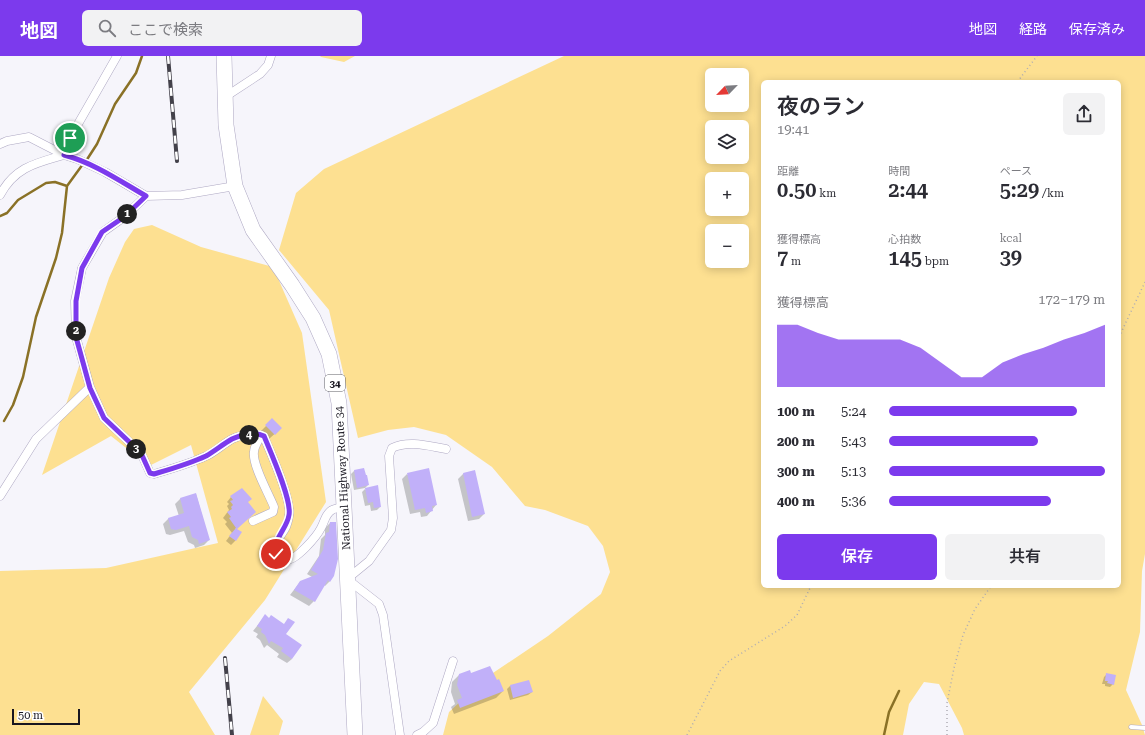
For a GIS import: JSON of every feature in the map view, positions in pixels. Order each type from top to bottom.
[{"type":"highway","name":"National Highway Route 34","points":[[224,56],[226,125],[235,186],[253,230],[292,285],[313,318],[329,354],[339,403],[355,735]]},
{"type":"street","points":[[64,155],[70,138],[117,56]]},
{"type":"street","points":[[225,97],[260,74],[268,65],[271,56]]},
{"type":"street","points":[[0,144],[29,137],[64,155],[106,172],[146,196],[182,195],[235,186]]},
{"type":"street","points":[[0,195],[16,174],[36,163],[64,155]]},
{"type":"street","points":[[146,196],[124,217],[102,232],[82,268],[76,301],[76,337],[90,388],[104,418],[141,453],[150,473],[154,474],[185,465],[207,456],[233,438],[254,434],[264,436],[288,499],[290,514],[286,528],[276,543],[274,549],[276,554],[281,559],[287,561],[294,558],[322,527],[326,516],[332,510],[344,507]]},
{"type":"street","points":[[0,496],[36,439],[90,388]]},
{"type":"street","points":[[254,521],[273,512],[274,507],[256,466],[254,456],[254,450],[261,435]]},
{"type":"street","points":[[400,735],[383,615],[379,604],[348,579],[369,561],[391,530],[393,518],[389,456],[392,448],[400,444],[412,444],[446,449]]},
{"type":"street","points":[[418,735],[424,732],[433,723],[453,661]]},
{"type":"lane","points":[[1131,727],[1145,728]]},
{"type":"path","points":[[1019,80],[1037,56]]},
{"type":"path","points":[[1121,333],[1145,282]]},
{"type":"path","points":[[687,735],[720,671],[729,661],[785,626],[797,615],[811,588]]},
{"type":"path","points":[[947,735],[947,703],[954,668],[963,635],[975,609],[990,588]]},
{"type":"shaded area","points":[[320,56],[355,56],[344,62]]},
{"type":"shaded area","points":[[564,56],[1145,56],[1145,554],[1142,571],[1140,632],[1126,690],[1145,735],[964,735],[962,728],[939,684],[924,682],[909,704],[903,735],[443,735],[449,712],[487,677],[548,636],[601,594],[610,572],[603,546],[588,526],[545,510],[525,506],[492,467],[446,435],[414,427],[388,430],[358,438],[329,310],[279,250],[296,193],[324,169]]},
{"type":"shaded area","points":[[152,225],[201,247],[273,267],[302,333],[326,502],[265,600],[189,692],[215,735],[0,735],[0,571],[106,568],[218,543],[191,445],[149,466],[111,436],[42,475],[109,278],[125,242],[134,229]]},
{"type":"shaded area","points":[[263,696],[283,721],[279,735],[250,735]]},
{"type":"building","points":[[272,418],[282,428],[275,435],[265,425]]},
{"type":"building","points":[[364,468],[369,485],[357,488],[354,470]]},
{"type":"building","points":[[429,468],[437,505],[432,506],[433,511],[426,513],[425,508],[415,510],[407,473]]},
{"type":"building","points":[[475,470],[485,514],[472,517],[463,473]]},
{"type":"building","points":[[378,485],[381,507],[374,508],[373,502],[368,503],[365,488]]},
{"type":"building","points":[[242,488],[252,499],[248,502],[256,512],[237,529],[242,532],[236,541],[229,536],[236,528],[227,512],[232,509],[231,507],[233,505],[230,501],[233,500],[230,496]]},
{"type":"building","points":[[196,493],[210,540],[199,544],[198,540],[192,537],[189,526],[176,530],[171,529],[168,518],[184,513],[180,498]]},
{"type":"building","points":[[330,522],[336,522],[338,559],[334,576],[330,582],[328,580],[315,602],[294,590],[300,581],[318,574],[311,570],[323,550],[326,533],[329,532]]},
{"type":"building","points":[[265,614],[269,618],[271,615],[284,624],[288,618],[295,622],[286,634],[302,645],[292,659],[281,651],[283,648],[271,641],[269,644],[265,635],[261,632],[262,629],[257,626]]},
{"type":"building","points":[[490,666],[497,680],[499,679],[504,691],[460,708],[457,700],[462,698],[457,685],[459,674],[470,670],[471,673]]},
{"type":"building","points":[[1106,673],[1116,675],[1114,685],[1107,683],[1108,681],[1105,681]]},
{"type":"building","points":[[529,680],[533,692],[513,698],[510,685]]},
{"type":"waterway","points":[[86,161],[97,144],[115,104],[136,73],[142,56]]},
{"type":"waterway","points":[[4,421],[13,405],[23,377],[36,317],[56,258],[62,233],[67,186],[83,164]]},
{"type":"waterway","points":[[0,216],[7,213],[18,200],[46,183],[55,182],[67,186]]},
{"type":"waterway","points":[[884,735],[889,712],[899,691]]},
{"type":"railway","points":[[168,56],[177,161]]},
{"type":"railway","points":[[225,658],[232,735]]},
{"type":"route","points":[[70,138],[64,155],[106,172],[146,196],[124,217],[102,232],[82,268],[76,301],[76,337],[90,388],[104,418],[141,453],[150,473],[154,474],[185,465],[207,456],[233,438],[254,434],[264,436],[288,499],[290,514],[286,528],[276,543],[274,549],[276,554]]}]
